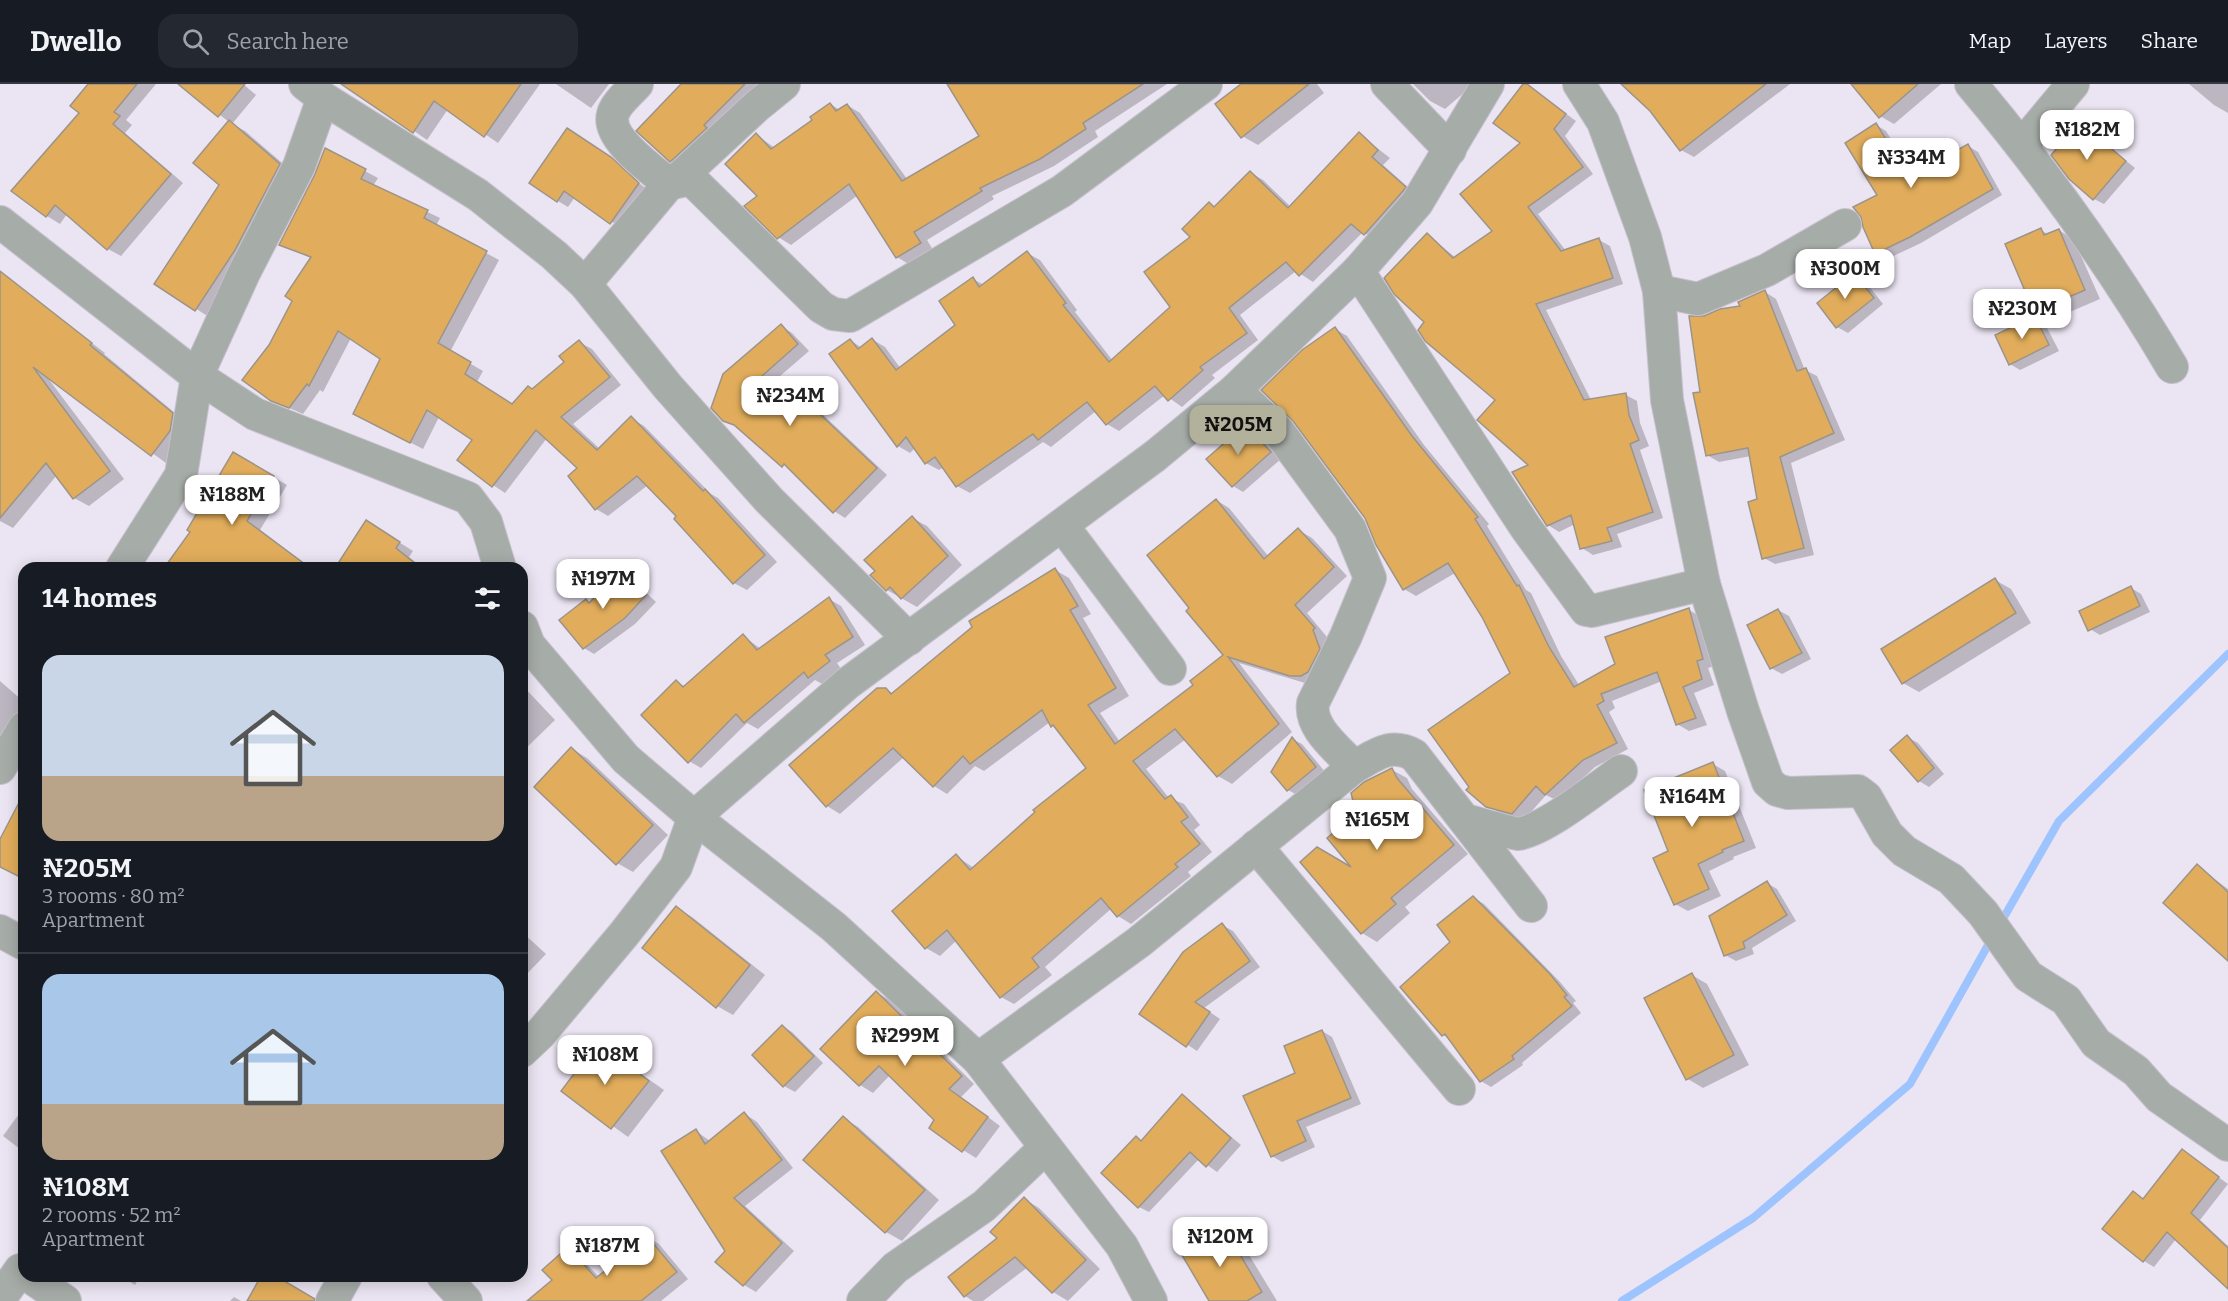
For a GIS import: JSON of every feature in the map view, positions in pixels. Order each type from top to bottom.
[{"type":"street","points":[[637,84],[614,111],[612,127],[618,138],[673,182],[687,180],[695,183],[821,307],[833,314],[850,316],[1062,191],[1206,84]]},
{"type":"street","points":[[585,284],[673,182],[784,84]]},
{"type":"street","points":[[1387,84],[1450,150]]},
{"type":"street","points":[[528,1045],[617,943],[676,867],[694,817],[848,682],[1155,456],[1235,390],[1358,271],[1417,203],[1488,84]]},
{"type":"street","points":[[1579,84],[1603,122],[1645,237],[1659,291],[1667,400],[1704,584],[1743,711],[1768,782],[1778,790],[1788,793],[1857,790],[1866,797],[1893,840],[1904,851],[1951,879],[1983,913],[2028,976],[2066,1000],[2096,1043],[2136,1071],[2159,1097],[2228,1145]]},
{"type":"street","points":[[1971,84],[2022,145],[2128,293],[2172,367]]},
{"type":"street","points":[[2022,145],[2073,84]]},
{"type":"street","points":[[126,562],[181,475],[197,376],[244,273],[299,166],[314,91],[478,195],[554,255],[585,284],[668,387],[769,500],[909,639]]},
{"type":"street","points":[[0,222],[197,376],[255,414],[468,498],[486,522],[498,562]]},
{"type":"street","points":[[1659,291],[1698,299],[1767,270],[1845,225]]},
{"type":"street","points":[[1358,271],[1526,528],[1586,610],[1592,611],[1704,584]]},
{"type":"street","points":[[1235,390],[1279,432],[1350,529],[1370,578],[1346,636],[1313,703],[1311,714],[1316,724],[1354,767]]},
{"type":"street","points":[[1062,525],[1170,669]]},
{"type":"street","points":[[528,642],[626,759],[694,817],[834,927],[978,1059],[1122,1246],[1150,1301]]},
{"type":"street","points":[[0,768],[18,738]]},
{"type":"street","points":[[978,1059],[1139,942],[1354,767],[1386,750],[1401,748],[1414,754],[1531,906]]},
{"type":"street","points":[[1465,820],[1496,826],[1516,834],[1536,828],[1622,771]]},
{"type":"street","points":[[1256,846],[1459,1089]]},
{"type":"street","points":[[0,931],[18,941]]},
{"type":"street","points":[[863,1301],[895,1268],[984,1206],[1045,1148]]},
{"type":"street","points":[[0,1299],[18,1269]]},
{"type":"street","points":[[37,1282],[65,1301]]},
{"type":"street","points":[[332,1301],[343,1282]]},
{"type":"street","points":[[449,1282],[466,1301]]},
{"type":"building","points":[[88,84],[137,84],[114,112],[120,116],[113,124],[171,174],[107,250],[55,205],[46,217],[11,191],[79,113],[70,106]]},
{"type":"building","points":[[178,84],[245,84],[218,117]]},
{"type":"building","points":[[341,84],[521,84],[484,137],[434,101],[413,133]]},
{"type":"building","points":[[681,84],[745,84],[704,125],[707,128],[670,162],[636,131]]},
{"type":"building","points":[[947,84],[1143,84],[1083,123],[1086,129],[1040,159],[980,188],[982,191],[914,232],[921,243],[896,258],[849,184],[777,239],[744,206],[757,196],[725,164],[756,133],[771,149],[812,120],[810,117],[830,103],[836,111],[847,104],[902,181],[979,136]]},
{"type":"building","points":[[1241,84],[1309,84],[1241,138],[1215,104]]},
{"type":"building","points":[[1523,84],[1527,84],[1566,114],[1554,129],[1583,167],[1528,207],[1561,251],[1599,238],[1613,278],[1536,304],[1584,400],[1626,393],[1629,415],[1639,440],[1630,444],[1653,512],[1607,528],[1612,541],[1580,549],[1571,515],[1547,526],[1512,472],[1528,465],[1477,420],[1495,400],[1425,341],[1418,330],[1424,322],[1394,294],[1384,278],[1427,233],[1453,258],[1492,231],[1460,194],[1520,143],[1493,123]]},
{"type":"building","points":[[1621,84],[1766,84],[1680,151],[1650,111]]},
{"type":"building","points":[[1851,84],[1918,84],[1879,118]]},
{"type":"building","points":[[229,120],[280,164],[235,250],[195,311],[154,284],[219,185],[193,163]]},
{"type":"building","points":[[2080,122],[2126,161],[2093,200],[2069,179],[2051,155]]},
{"type":"building","points":[[1876,123],[1909,177],[1968,144],[1993,189],[1910,237],[1875,254],[1861,217],[1853,207],[1877,195],[1845,143]]},
{"type":"building","points":[[567,128],[611,157],[639,183],[610,224],[564,191],[557,202],[529,183]]},
{"type":"building","points":[[1359,132],[1378,150],[1372,157],[1406,187],[1364,235],[1351,224],[1299,276],[1286,262],[1229,308],[1247,333],[1200,367],[1203,370],[1168,401],[1155,386],[1106,425],[1087,402],[1038,440],[1033,434],[956,487],[935,457],[925,464],[906,437],[897,447],[829,354],[850,339],[858,349],[872,338],[896,370],[955,325],[939,301],[973,277],[979,287],[1027,251],[1066,303],[1063,305],[1109,362],[1170,307],[1144,272],[1190,237],[1182,229],[1209,202],[1214,207],[1250,171],[1288,208]]},
{"type":"building","points":[[325,148],[366,169],[361,179],[428,210],[424,218],[487,251],[438,343],[471,362],[465,374],[512,404],[528,386],[532,389],[564,362],[559,356],[579,340],[610,377],[561,417],[597,450],[631,416],[703,491],[705,489],[765,555],[733,584],[674,519],[676,516],[637,476],[595,510],[568,476],[577,468],[536,430],[492,487],[457,460],[472,440],[427,410],[410,443],[353,414],[380,359],[338,331],[309,386],[307,384],[289,408],[271,401],[242,380],[269,345],[292,301],[285,296],[311,257],[279,245],[315,174]]},
{"type":"building","points":[[2041,228],[2044,235],[2059,229],[2085,290],[2034,312],[2005,244]]},
{"type":"building","points":[[0,271],[92,343],[90,345],[173,413],[170,431],[151,456],[33,367],[110,471],[73,499],[46,463],[0,518]]},
{"type":"building","points":[[1854,273],[1874,298],[1836,328],[1817,303]]},
{"type":"building","points":[[1765,290],[1797,371],[1806,368],[1834,433],[1780,457],[1804,548],[1762,559],[1748,502],[1757,499],[1748,448],[1706,456],[1693,393],[1700,392],[1689,316],[1704,316],[1720,309],[1740,306],[1738,302]]},
{"type":"building","points":[[2035,316],[2049,345],[2009,365],[1995,335]]},
{"type":"building","points":[[781,324],[798,344],[754,383],[790,420],[807,402],[877,468],[833,513],[784,464],[782,467],[734,425],[723,421],[711,408],[723,374]]},
{"type":"building","points":[[1335,327],[1412,436],[1478,517],[1475,519],[1517,586],[1519,585],[1549,647],[1574,687],[1615,664],[1605,637],[1689,608],[1703,659],[1697,661],[1702,679],[1683,687],[1696,718],[1676,725],[1657,672],[1601,694],[1604,701],[1597,705],[1617,743],[1583,760],[1545,795],[1536,786],[1512,814],[1486,807],[1466,790],[1469,787],[1428,730],[1510,673],[1482,617],[1448,563],[1403,590],[1376,545],[1365,518],[1293,421],[1261,390],[1302,350]]},
{"type":"building","points":[[1245,425],[1271,452],[1232,487],[1206,459]]},
{"type":"building","points":[[233,452],[274,476],[247,521],[302,562],[168,562],[190,532],[187,530]]},
{"type":"building","points":[[1216,499],[1264,559],[1298,528],[1334,567],[1295,605],[1315,628],[1313,630],[1320,649],[1308,672],[1301,676],[1290,676],[1228,657],[1279,724],[1217,777],[1175,729],[1133,761],[1165,799],[1171,795],[1188,817],[1181,822],[1200,844],[1175,864],[1178,867],[1117,917],[1101,898],[1032,958],[1039,967],[1000,998],[947,930],[925,949],[892,911],[956,854],[970,870],[1035,812],[1033,810],[1086,768],[1053,725],[1051,727],[1042,710],[970,764],[963,756],[933,787],[893,748],[826,807],[789,765],[877,688],[886,688],[891,694],[972,627],[969,621],[1055,568],[1078,606],[1070,610],[1116,688],[1088,705],[1115,744],[1193,685],[1190,681],[1223,655],[1186,611],[1189,608],[1147,555]]},
{"type":"building","points":[[912,516],[948,556],[901,599],[890,587],[886,591],[870,575],[875,571],[864,560]]},
{"type":"building","points":[[366,520],[400,542],[396,548],[414,562],[339,562]]},
{"type":"building","points":[[621,570],[646,595],[625,618],[583,649],[559,620],[586,599],[589,603]]},
{"type":"building","points":[[1995,578],[2016,613],[1902,684],[1881,649]]},
{"type":"building","points":[[2131,586],[2140,606],[2088,631],[2079,611]]},
{"type":"building","points":[[829,597],[853,637],[825,655],[830,661],[808,678],[804,672],[744,723],[736,714],[688,763],[641,715],[676,680],[683,687],[743,634],[757,650]]},
{"type":"building","points":[[1778,609],[1802,653],[1770,669],[1747,625]]},
{"type":"building","points":[[1907,735],[1934,768],[1918,782],[1890,750]]},
{"type":"building","points":[[1292,737],[1316,767],[1287,791],[1271,772]]},
{"type":"building","points":[[571,747],[653,825],[616,865],[534,787]]},
{"type":"building","points":[[1713,762],[1744,841],[1698,864],[1709,889],[1674,905],[1653,858],[1668,851],[1644,790]]},
{"type":"building","points":[[1392,768],[1397,778],[1454,845],[1391,898],[1396,904],[1361,934],[1300,862],[1317,847],[1351,867],[1327,838],[1356,813],[1351,793],[1364,782]]},
{"type":"building","points":[[18,804],[18,876],[0,867],[0,839]]},
{"type":"building","points":[[2197,864],[2228,892],[2228,961],[2163,903]]},
{"type":"building","points":[[1767,881],[1787,915],[1743,942],[1745,948],[1724,956],[1709,916]]},
{"type":"building","points":[[1473,896],[1550,974],[1567,995],[1564,997],[1572,1006],[1512,1056],[1514,1059],[1480,1082],[1445,1034],[1442,1036],[1400,987],[1450,942],[1437,925]]},
{"type":"building","points":[[676,906],[750,965],[716,1008],[642,948]]},
{"type":"building","points":[[1222,923],[1250,961],[1195,1002],[1210,1012],[1186,1047],[1139,1014],[1183,952]]},
{"type":"building","points":[[1692,973],[1734,1055],[1686,1080],[1644,998]]},
{"type":"building","points":[[876,991],[962,1076],[949,1089],[988,1117],[962,1152],[929,1128],[934,1120],[879,1066],[859,1086],[820,1049]]},
{"type":"building","points":[[782,1025],[814,1056],[783,1087],[752,1055]]},
{"type":"building","points":[[1322,1030],[1351,1098],[1297,1121],[1306,1141],[1271,1157],[1243,1096],[1295,1073],[1284,1046]]},
{"type":"building","points":[[598,1042],[649,1081],[611,1129],[561,1091]]},
{"type":"building","points":[[1182,1094],[1231,1138],[1206,1167],[1190,1152],[1138,1208],[1101,1173],[1136,1136],[1141,1141]]},
{"type":"building","points":[[744,1112],[782,1160],[734,1198],[782,1243],[743,1286],[715,1262],[725,1251],[661,1151],[696,1129],[705,1144]]},
{"type":"building","points":[[843,1116],[925,1190],[885,1233],[803,1160]]},
{"type":"building","points":[[2182,1149],[2219,1177],[2191,1213],[2228,1248],[2228,1289],[2167,1232],[2143,1262],[2102,1229],[2133,1191],[2143,1199]]},
{"type":"building","points":[[1024,1197],[1086,1260],[1052,1293],[1015,1257],[964,1297],[948,1277],[997,1238],[990,1232]]},
{"type":"building","points":[[1222,1224],[1262,1292],[1247,1301],[1209,1301],[1179,1250]]},
{"type":"building","points":[[647,1236],[677,1272],[641,1301],[527,1301],[552,1280],[542,1270],[568,1247],[596,1278]]},
{"type":"building","points":[[258,1282],[286,1282],[315,1299],[314,1301],[247,1301]]},
{"type":"waterway","points":[[2000,924],[2059,821],[2228,654]]},
{"type":"waterway","points":[[1622,1301],[1753,1218],[1910,1084],[1992,938]]}]
